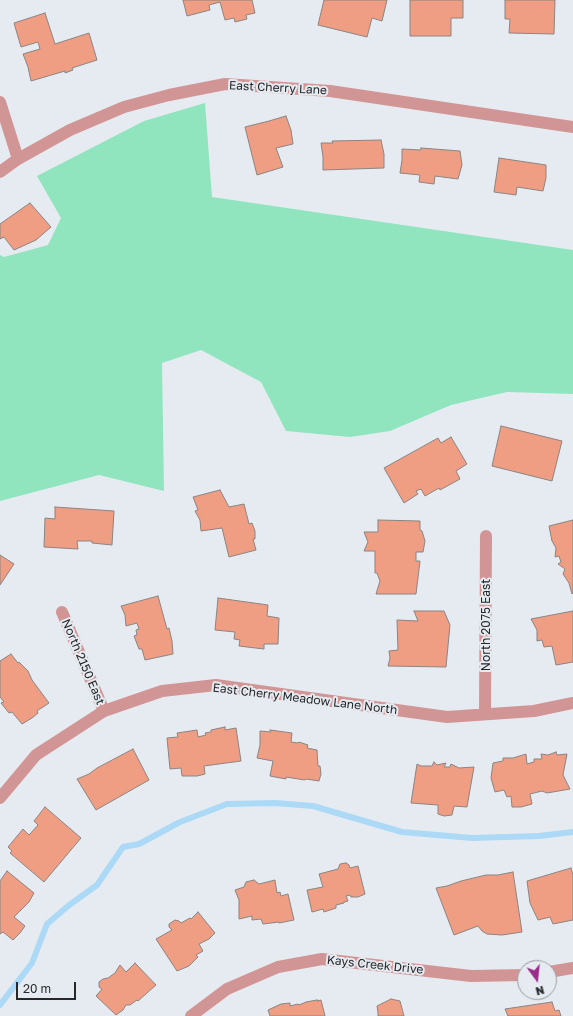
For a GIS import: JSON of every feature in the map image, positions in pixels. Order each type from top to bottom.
[{"type":"street","name":"East Cherry Lane","points":[[0,172],[18,158],[70,130],[124,107],[169,95],[225,84],[330,91],[573,127]]},
{"type":"street","points":[[0,102],[18,158]]},
{"type":"street","name":"North 2075 East","points":[[485,714],[486,536]]},
{"type":"street","name":"North 2150 East","points":[[62,612],[104,711]]},
{"type":"street","name":"East Cherry Meadow Lane North","points":[[0,798],[36,755],[104,711],[162,691],[216,685],[447,717],[534,711],[573,703]]},
{"type":"street","name":"Kays Creek Drive","points":[[191,1016],[227,989],[278,967],[322,959],[471,976],[517,975]]},
{"type":"street","points":[[557,971],[573,968]]},
{"type":"green space","points":[[205,103],[212,197],[573,250],[573,394],[507,392],[451,405],[390,431],[350,437],[286,431],[261,382],[201,350],[162,363],[164,491],[99,475],[0,501],[0,255],[4,257],[48,245],[61,218],[37,176],[144,121]]},
{"type":"building","points":[[183,0],[252,0],[255,13],[246,15],[247,19],[235,22],[234,18],[225,20],[220,2],[209,5],[210,10],[187,16]]},
{"type":"building","points":[[324,0],[387,0],[382,21],[372,18],[367,37],[318,25]]},
{"type":"building","points":[[410,0],[463,0],[463,18],[451,18],[451,36],[410,36]]},
{"type":"building","points":[[505,0],[555,0],[554,34],[509,33],[510,19],[505,19]]},
{"type":"building","points":[[45,13],[55,44],[89,33],[97,60],[72,68],[73,70],[65,73],[65,71],[31,81],[23,54],[40,49],[38,42],[21,47],[14,23]]},
{"type":"building","points":[[286,116],[291,130],[293,144],[276,148],[283,167],[257,175],[245,127]]},
{"type":"building","points":[[381,140],[384,154],[384,168],[323,170],[321,143],[333,143],[332,141]]},
{"type":"building","points":[[421,148],[460,151],[462,165],[458,179],[435,176],[434,184],[419,182],[420,175],[400,173],[402,149],[421,150]]},
{"type":"building","points":[[499,158],[546,165],[546,178],[543,191],[517,187],[516,195],[494,192]]},
{"type":"building","points":[[30,203],[51,227],[36,240],[14,250],[4,237],[0,239],[0,224]]},
{"type":"building","points":[[501,426],[562,441],[552,481],[492,466]]},
{"type":"building","points":[[451,437],[467,464],[456,471],[460,479],[425,496],[421,489],[416,491],[418,494],[404,503],[384,468],[438,438],[441,443]]},
{"type":"building","points":[[220,490],[229,507],[244,504],[249,524],[252,523],[255,531],[255,539],[253,539],[256,550],[229,557],[222,528],[201,531],[200,520],[195,511],[198,510],[193,497]]},
{"type":"building","points":[[55,507],[114,511],[112,545],[92,543],[92,541],[77,541],[78,549],[44,547],[45,518],[55,519]]},
{"type":"building","points":[[378,520],[420,521],[420,530],[422,531],[425,541],[423,552],[416,552],[416,561],[420,561],[416,594],[376,594],[380,581],[377,573],[375,573],[375,551],[364,551],[368,542],[364,532],[378,532]]},
{"type":"building","points":[[573,520],[572,594],[569,583],[563,574],[565,569],[558,564],[561,562],[559,556],[555,557],[556,548],[552,541],[549,526]]},
{"type":"building","points":[[0,555],[14,564],[0,585]]},
{"type":"building","points":[[158,596],[167,629],[169,628],[173,654],[145,660],[142,649],[139,649],[134,636],[137,635],[136,630],[139,629],[137,623],[126,626],[125,615],[121,606]]},
{"type":"building","points":[[218,598],[268,605],[267,616],[279,618],[278,644],[264,644],[264,649],[239,646],[240,640],[234,639],[235,632],[215,630]]},
{"type":"building","points":[[414,611],[444,611],[450,625],[446,667],[388,666],[390,658],[389,651],[398,650],[397,620],[418,621]]},
{"type":"building","points":[[573,611],[573,662],[556,665],[552,646],[544,647],[542,640],[537,641],[537,630],[531,619]]},
{"type":"building","points":[[11,654],[18,663],[19,662],[28,671],[32,680],[49,703],[37,711],[38,713],[32,718],[22,724],[12,712],[9,713],[1,703],[4,702],[0,697],[0,661]]},
{"type":"building","points":[[225,727],[225,730],[236,728],[241,761],[204,766],[205,774],[197,776],[182,776],[181,768],[170,769],[167,738],[178,737],[177,733],[197,730],[198,737],[206,735],[205,733],[211,732],[211,730]]},
{"type":"building","points":[[270,730],[292,733],[291,742],[299,742],[308,745],[307,748],[317,750],[318,766],[320,766],[321,774],[319,781],[286,777],[286,779],[270,776],[273,761],[257,758],[260,745],[260,731],[271,732]]},
{"type":"building","points":[[133,749],[149,780],[96,810],[77,779],[89,774],[97,768]]},
{"type":"building","points":[[556,752],[557,755],[567,754],[563,775],[570,789],[547,793],[542,791],[530,794],[532,804],[521,807],[512,807],[511,796],[507,797],[504,790],[495,792],[491,778],[493,763],[503,761],[503,758],[513,758],[526,754],[527,764],[534,762],[534,759],[542,759],[541,754],[548,755]]},
{"type":"building","points":[[434,762],[437,765],[446,763],[444,767],[450,767],[451,764],[459,768],[474,767],[467,807],[454,806],[452,815],[444,816],[438,814],[438,805],[411,803],[417,764],[421,766],[432,766]]},
{"type":"building","points":[[45,807],[81,838],[44,882],[10,853],[12,851],[8,847],[23,829],[29,835],[38,825],[34,821]]},
{"type":"building","points":[[346,863],[350,868],[358,866],[365,894],[358,897],[351,897],[350,895],[346,896],[348,901],[336,905],[336,908],[324,912],[323,909],[312,912],[307,890],[323,887],[319,874],[338,869],[340,864]]},
{"type":"building","points":[[571,868],[573,875],[573,920],[553,924],[550,917],[538,920],[530,903],[527,881]]},
{"type":"building","points":[[7,871],[34,893],[29,902],[14,917],[25,926],[13,940],[3,932],[0,934],[0,881]]},
{"type":"building","points":[[513,872],[522,932],[502,935],[487,934],[478,926],[454,935],[436,888],[486,875],[498,875]]},
{"type":"building","points":[[254,880],[259,884],[275,880],[277,893],[280,892],[281,896],[288,894],[294,920],[263,924],[261,919],[252,920],[252,916],[239,919],[239,900],[235,890],[244,887],[246,882]]},
{"type":"building","points":[[198,912],[215,933],[209,939],[199,944],[203,951],[196,955],[198,957],[189,966],[177,971],[156,939],[172,930],[169,927],[169,924],[175,920],[181,923],[190,918],[191,919]]},
{"type":"building","points":[[135,963],[156,985],[138,1001],[137,1000],[130,1005],[126,1005],[123,1010],[116,1015],[96,996],[102,989],[99,987],[99,982],[115,973],[120,965],[126,972]]},
{"type":"building","points":[[391,999],[400,1001],[404,1016],[378,1016],[377,1006]]},
{"type":"building","points":[[321,1000],[325,1016],[270,1016],[268,1010],[281,1004],[290,1003],[290,1006],[299,1005]]},
{"type":"building","points":[[552,1002],[555,1011],[559,1010],[561,1016],[508,1016],[505,1009]]},
{"type":"waterway","points":[[0,1005],[32,963],[47,924],[68,906],[97,885],[123,847],[139,844],[180,822],[227,804],[275,803],[313,806],[402,832],[472,838],[539,836],[573,832]]}]
